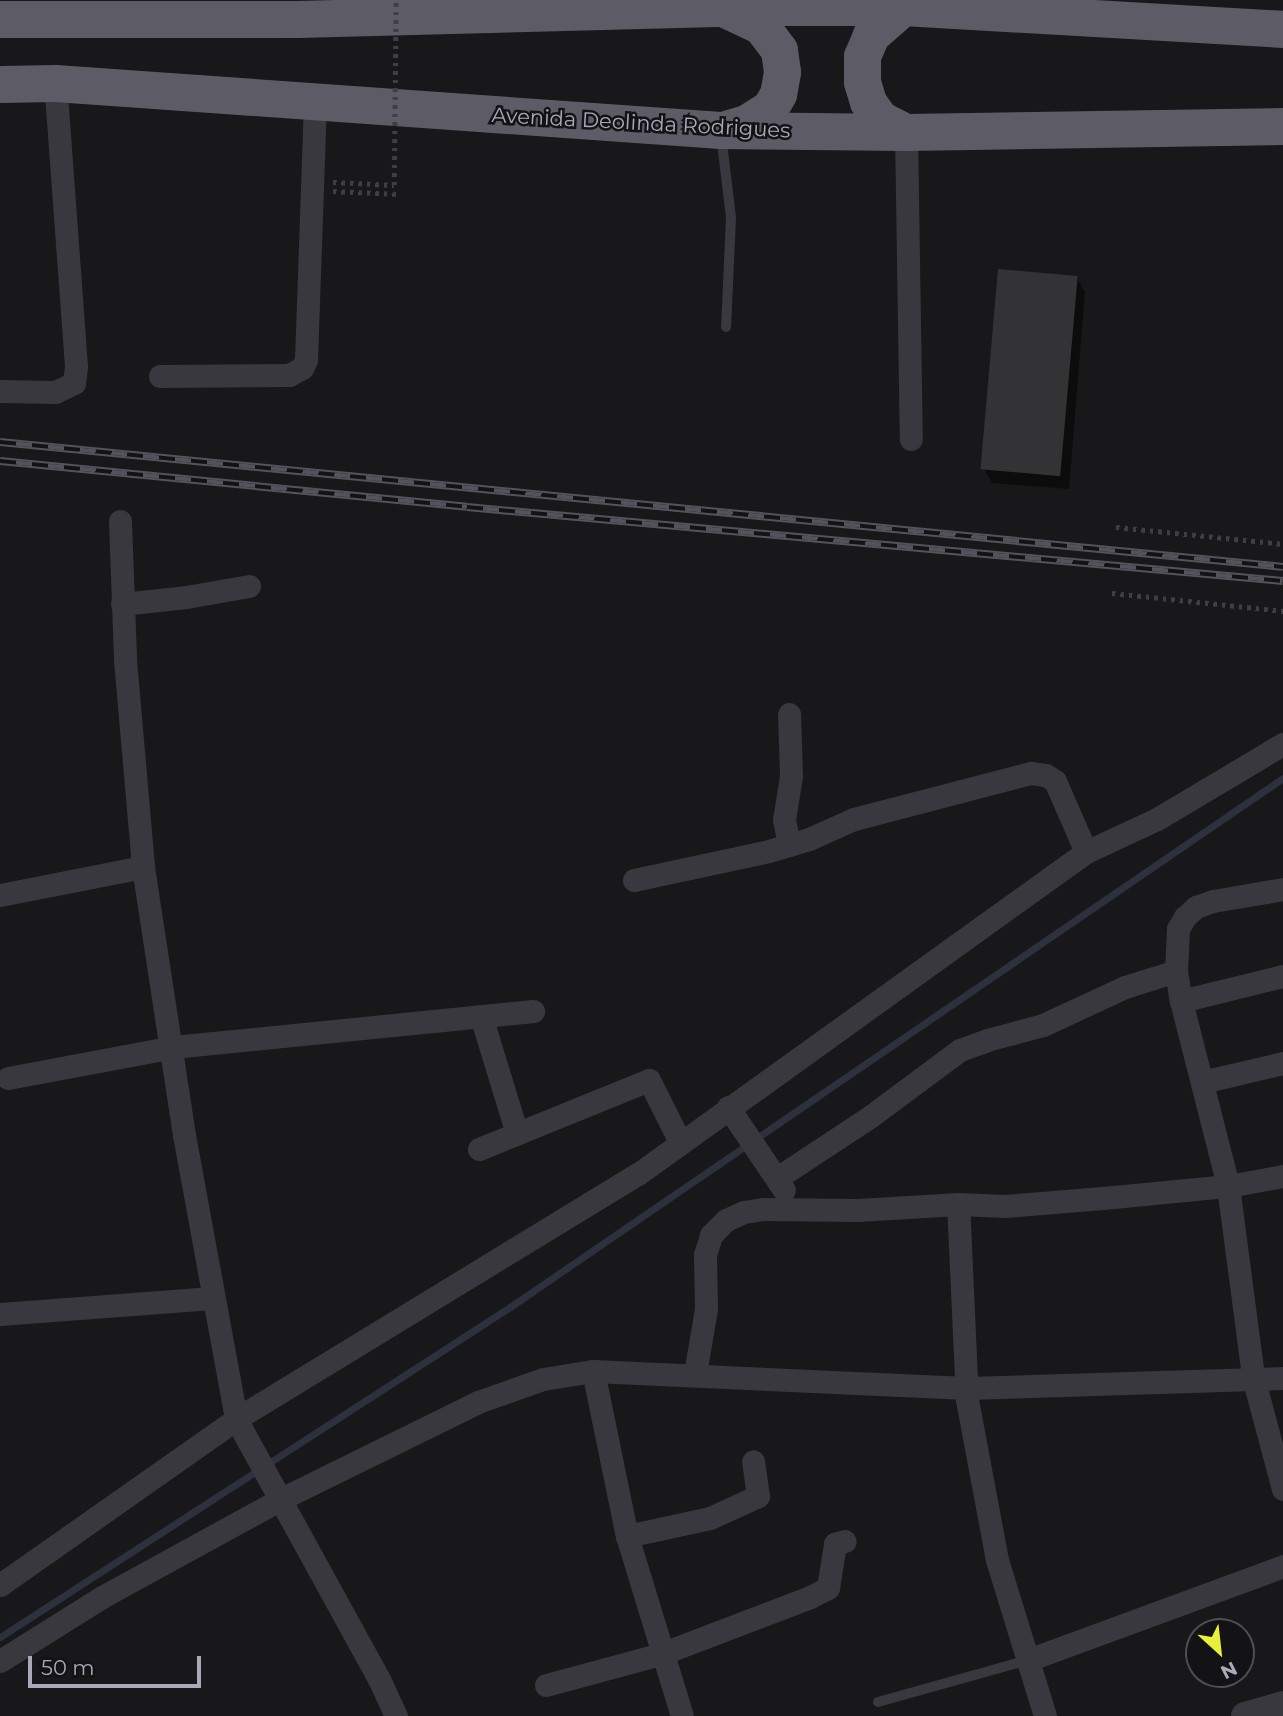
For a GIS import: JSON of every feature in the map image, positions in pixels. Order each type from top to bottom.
[{"type":"highway","points":[[720,130],[746,123],[769,108],[778,94],[782,72],[779,50],[761,26],[737,5]]},
{"type":"highway","points":[[0,19],[64,9],[966,5],[1100,9],[1283,29]]},
{"type":"highway","points":[[903,7],[871,36],[862,56],[862,82],[868,102],[880,119],[906,132]]},
{"type":"highway","name":"Avenida Deolinda Rodrigues","points":[[0,84],[55,83],[720,130],[906,132],[1283,126]]},
{"type":"street","points":[[0,391],[55,392],[74,383],[76,366],[55,83]]},
{"type":"street","points":[[160,376],[289,375],[302,369],[306,360],[315,103]]},
{"type":"street","points":[[906,132],[911,439]]},
{"type":"street","points":[[120,521],[122,604],[143,867],[212,1298],[236,1419],[250,1450],[275,1490],[379,1679],[396,1716]]},
{"type":"street","points":[[122,604],[187,597],[248,586]]},
{"type":"street","points":[[789,714],[791,776],[784,820],[789,845]]},
{"type":"street","points":[[0,1585],[236,1419],[627,1181],[680,1142],[733,1115],[1086,852],[1157,820],[1283,744]]},
{"type":"street","points":[[634,880],[789,845],[854,819],[1031,773],[1046,775],[1055,781],[1086,852]]},
{"type":"street","points":[[0,895],[143,867]]},
{"type":"street","points":[[1283,889],[1213,901],[1196,908],[1185,917],[1178,929],[1176,971],[1181,1001],[1228,1186],[1253,1377],[1283,1489]]},
{"type":"street","points":[[772,1171],[871,1116],[960,1050],[1043,1024],[1125,987],[1176,971]]},
{"type":"street","points":[[1181,1001],[1283,976]]},
{"type":"street","points":[[8,1078],[173,1047],[533,1011]]},
{"type":"street","points":[[481,1016],[517,1134]]},
{"type":"street","points":[[1202,1082],[1283,1063]]},
{"type":"street","points":[[479,1149],[649,1080],[680,1142]]},
{"type":"street","points":[[733,1115],[796,1207]]},
{"type":"street","points":[[695,1374],[706,1309],[705,1255],[711,1236],[726,1220],[744,1212],[796,1207],[858,1210],[958,1204],[1005,1206],[1228,1186],[1283,1176]]},
{"type":"street","points":[[958,1204],[967,1388],[997,1560],[1045,1716]]},
{"type":"street","points":[[0,1314],[212,1298]]},
{"type":"street","points":[[0,1661],[275,1490],[508,1390],[593,1371],[967,1388],[1283,1378]]},
{"type":"street","points":[[593,1371],[627,1536],[682,1716]]},
{"type":"street","points":[[627,1536],[710,1518],[758,1496],[753,1461]]},
{"type":"street","points":[[546,1685],[661,1654],[828,1588],[835,1544],[845,1541]]},
{"type":"street","points":[[1028,1660],[1283,1566]]},
{"type":"street","points":[[1245,1716],[1283,1705]]},
{"type":"lane","points":[[720,130],[731,218],[726,327]]},
{"type":"lane","points":[[878,1702],[1028,1660]]},
{"type":"path","points":[[329,182],[394,186],[397,0]]},
{"type":"path","points":[[330,191],[399,194]]},
{"type":"path","points":[[1116,527],[1283,544]]},
{"type":"path","points":[[1112,593],[1283,611]]},
{"type":"building","points":[[998,269],[1078,276],[1060,476],[980,469]]},
{"type":"waterway","points":[[0,1637],[510,1307],[1283,778]]},
{"type":"railway","points":[[0,442],[1283,567]]},
{"type":"railway","points":[[0,461],[467,507],[1283,581]]}]
